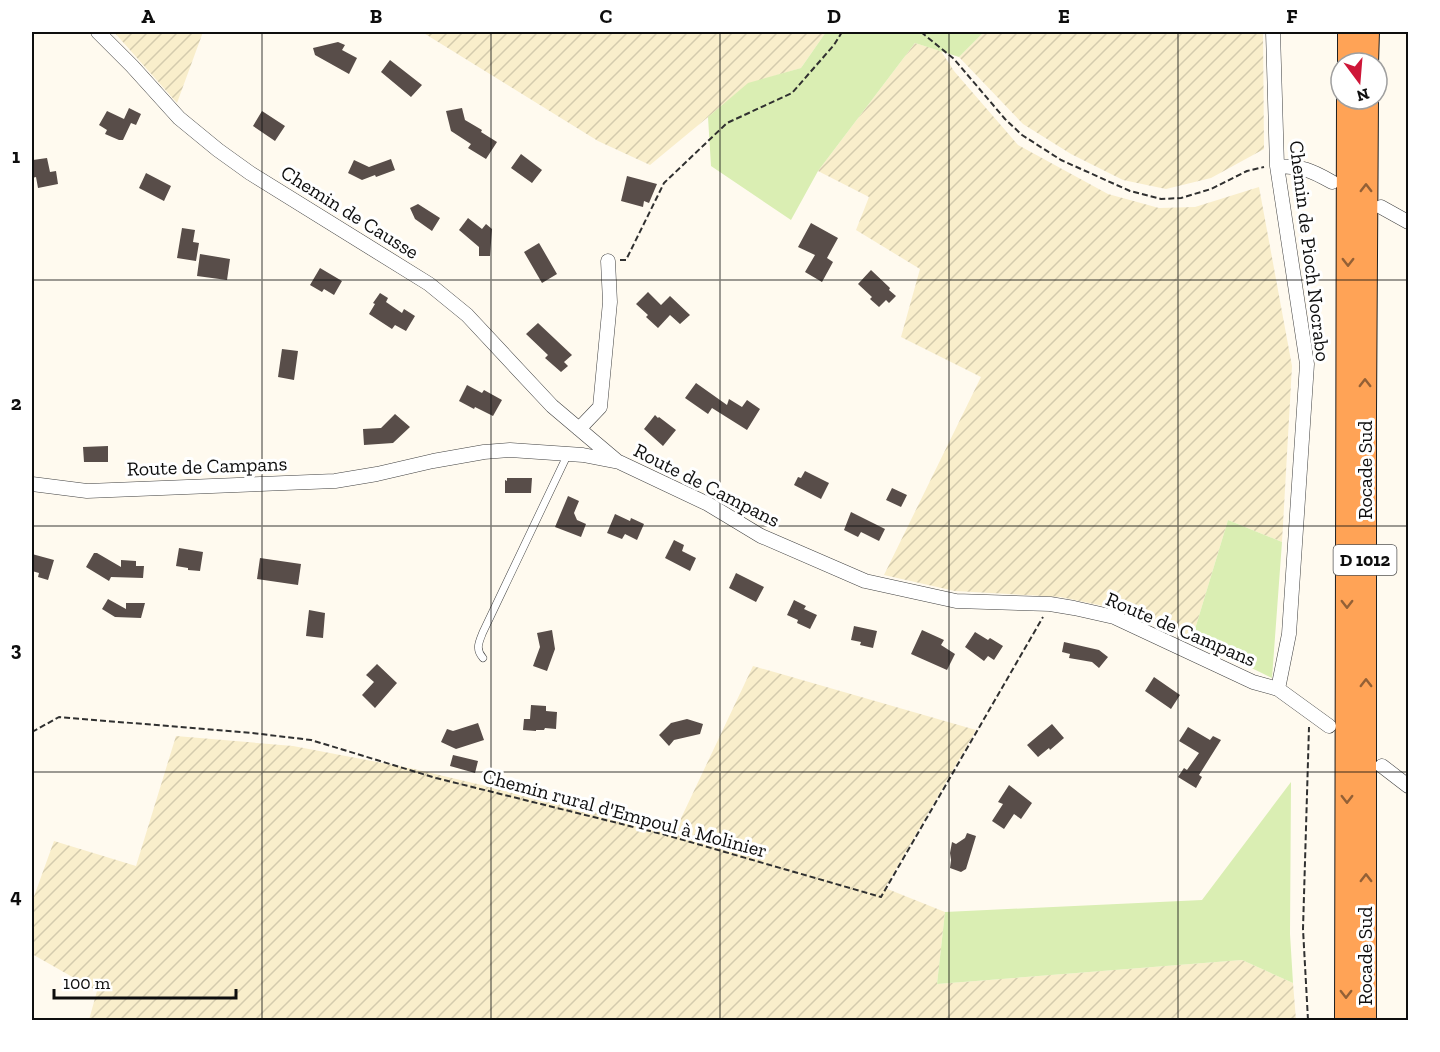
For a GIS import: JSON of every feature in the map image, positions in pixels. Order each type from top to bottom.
[{"type":"highway","points":[[1349,32],[1349,51]]},
{"type":"highway","points":[[1367,51],[1368,32]]},
{"type":"highway","name":"Rocade Sud","points":[[1346,1020],[1348,111]]},
{"type":"highway","name":"Rocade Sud","points":[[1365,1020],[1367,111]]},
{"type":"street","name":"Chemin de Causse","points":[[98,32],[179,118],[218,150],[250,173],[429,284],[467,315],[552,406],[619,462]]},
{"type":"street","name":"Chemin de Pioch Nocrabo","points":[[1273,32],[1277,165],[1307,364],[1289,634],[1278,689]]},
{"type":"street","points":[[1277,165],[1305,168],[1332,182]]},
{"type":"street","points":[[1381,207],[1408,222]]},
{"type":"street","points":[[579,429],[600,407],[610,302],[608,261]]},
{"type":"street","name":"Route de Campans","points":[[32,484],[87,491],[335,480],[377,474],[484,452],[510,450],[567,453],[619,462],[708,504],[761,536],[865,581],[956,601],[1050,604],[1114,617],[1253,682],[1278,689],[1329,726]]},
{"type":"street","points":[[1382,766],[1408,786]]},
{"type":"lane","points":[[483,658],[478,646],[483,632],[566,460],[567,453]]},
{"type":"path","points":[[608,261],[626,260],[664,183],[727,123],[792,93],[834,45],[842,32]]},
{"type":"path","points":[[921,32],[954,59],[1005,119],[1022,135],[1061,160],[1130,192],[1161,199],[1181,198],[1211,189],[1247,171],[1277,165]]},
{"type":"path","name":"Chemin rural d'Empoul à Molinier","points":[[32,732],[59,717],[311,740],[436,778],[666,835],[881,897],[1050,604]]},
{"type":"path","points":[[1308,1020],[1303,929],[1310,712]]},
{"type":"shaded area","points":[[114,32],[203,32],[177,103]]},
{"type":"shaded area","points":[[422,32],[826,32],[801,68],[748,84],[650,165],[598,141]]},
{"type":"shaded area","points":[[984,32],[1263,32],[1264,149],[1211,178],[1166,189],[1123,180],[1071,154],[1023,124],[959,57]]},
{"type":"shaded area","points":[[915,43],[941,51],[954,71],[1018,145],[1108,194],[1159,208],[1195,207],[1259,187],[1292,366],[1282,542],[1228,520],[1192,639],[1123,610],[1060,597],[955,591],[884,575],[981,377],[901,337],[920,269],[856,230],[869,197],[818,171]]},
{"type":"shaded area","points":[[753,666],[976,730],[885,888],[945,912],[937,984],[1242,960],[1293,983],[1296,1020],[89,1020],[97,991],[32,954],[32,902],[54,841],[136,866],[176,736],[293,746],[414,769],[675,831]]},
{"type":"green space","points":[[826,32],[984,32],[959,57],[915,43],[818,171],[791,220],[711,166],[708,117],[748,83],[801,68]]},
{"type":"green space","points":[[1228,520],[1282,542],[1272,678],[1192,639]]},
{"type":"green space","points":[[1291,782],[1290,934],[1293,983],[1242,960],[937,984],[945,912],[1202,900]]},
{"type":"building","points":[[338,42],[345,45],[342,50],[357,58],[349,74],[315,55],[313,48]]},
{"type":"building","points":[[390,60],[422,85],[411,97],[381,72]]},
{"type":"building","points":[[129,108],[141,114],[136,125],[131,123],[123,140],[105,134],[107,130],[99,125],[107,111],[124,119]]},
{"type":"building","points":[[462,108],[465,120],[497,142],[486,159],[468,148],[471,144],[451,131],[446,111]]},
{"type":"building","points":[[262,111],[285,126],[275,141],[253,126]]},
{"type":"building","points":[[521,154],[542,170],[532,183],[511,168]]},
{"type":"building","points":[[47,158],[50,172],[56,171],[58,184],[38,188],[36,177],[32,178],[33,160]]},
{"type":"building","points":[[391,159],[395,170],[376,177],[375,175],[362,180],[348,173],[354,160],[369,167]]},
{"type":"building","points":[[146,173],[171,186],[164,201],[139,188]]},
{"type":"building","points":[[627,176],[657,184],[649,203],[644,201],[643,207],[621,201]]},
{"type":"building","points":[[418,204],[440,218],[432,231],[415,219],[410,208]]},
{"type":"building","points":[[468,218],[482,229],[486,224],[492,229],[490,256],[479,256],[479,247],[459,230]]},
{"type":"building","points":[[811,223],[838,238],[827,258],[833,262],[822,282],[805,272],[815,255],[798,247]]},
{"type":"building","points":[[182,228],[195,230],[193,242],[199,243],[196,261],[177,258]]},
{"type":"building","points":[[539,243],[557,274],[542,283],[524,252]]},
{"type":"building","points":[[200,254],[230,259],[227,280],[197,276]]},
{"type":"building","points":[[320,268],[342,281],[334,295],[324,289],[322,292],[310,285]]},
{"type":"building","points":[[871,270],[896,296],[889,303],[886,300],[879,307],[858,284]]},
{"type":"building","points":[[648,292],[661,305],[670,296],[690,315],[680,324],[670,315],[658,328],[636,304]]},
{"type":"building","points":[[380,293],[388,298],[386,302],[402,313],[404,309],[415,316],[406,331],[395,325],[392,329],[369,314]]},
{"type":"building","points":[[538,323],[572,355],[564,362],[568,366],[561,372],[545,358],[548,355],[526,334]]},
{"type":"building","points":[[282,349],[298,351],[294,380],[278,377]]},
{"type":"building","points":[[696,383],[727,405],[729,399],[742,407],[747,400],[760,409],[747,430],[712,408],[708,414],[685,398]]},
{"type":"building","points":[[467,385],[482,393],[484,390],[502,400],[493,416],[459,401]]},
{"type":"building","points":[[395,414],[410,427],[393,443],[364,445],[363,429],[381,428]]},
{"type":"building","points":[[655,415],[676,430],[663,446],[644,429]]},
{"type":"building","points":[[108,446],[108,462],[84,462],[83,447]]},
{"type":"building","points":[[805,471],[829,483],[821,499],[794,485]]},
{"type":"building","points":[[507,478],[532,478],[531,493],[505,493]]},
{"type":"building","points":[[892,488],[907,495],[901,507],[886,500]]},
{"type":"building","points":[[568,496],[579,501],[574,513],[577,520],[586,524],[581,537],[555,527]]},
{"type":"building","points":[[851,512],[885,529],[879,541],[861,532],[858,537],[844,530]]},
{"type":"building","points":[[615,514],[644,524],[637,540],[625,534],[622,539],[607,533]]},
{"type":"building","points":[[674,540],[684,545],[682,551],[696,558],[690,571],[665,558]]},
{"type":"building","points":[[179,548],[203,552],[200,571],[176,566]]},
{"type":"building","points":[[94,553],[121,567],[121,560],[136,561],[136,566],[144,566],[143,578],[111,577],[109,581],[86,567]]},
{"type":"building","points":[[32,554],[54,560],[48,580],[38,577],[39,573],[32,571]]},
{"type":"building","points":[[260,558],[301,564],[298,585],[257,579]]},
{"type":"building","points":[[736,573],[764,587],[756,602],[729,588]]},
{"type":"building","points":[[108,599],[126,609],[126,603],[145,603],[141,618],[115,617],[102,609]]},
{"type":"building","points":[[794,600],[806,606],[804,609],[817,615],[810,629],[787,615]]},
{"type":"building","points":[[309,610],[325,613],[323,638],[306,636]]},
{"type":"building","points":[[854,626],[877,631],[873,648],[851,640]]},
{"type":"building","points":[[552,630],[555,649],[547,671],[533,666],[540,647],[537,633]]},
{"type":"building","points":[[922,630],[944,640],[941,645],[955,654],[947,670],[911,654]]},
{"type":"building","points":[[975,632],[1003,646],[994,660],[988,656],[984,661],[965,647]]},
{"type":"building","points":[[1064,642],[1099,650],[1108,657],[1099,668],[1092,662],[1069,658],[1070,654],[1062,652]]},
{"type":"building","points":[[377,664],[397,683],[375,708],[362,695],[374,682],[366,675]]},
{"type":"building","points":[[1154,677],[1180,695],[1171,709],[1145,691]]},
{"type":"building","points":[[531,705],[546,706],[546,711],[557,712],[556,729],[523,730],[524,719],[530,719]]},
{"type":"building","points":[[687,719],[703,724],[700,734],[674,740],[669,746],[659,735],[671,723]]},
{"type":"building","points":[[478,723],[484,740],[456,749],[441,742],[447,729],[453,731]]},
{"type":"building","points":[[1052,724],[1064,738],[1038,757],[1027,745]]},
{"type":"building","points":[[1188,727],[1210,740],[1213,736],[1221,740],[1199,775],[1202,777],[1196,788],[1178,777],[1184,768],[1187,770],[1199,753],[1179,741]]},
{"type":"building","points":[[453,755],[478,761],[475,773],[450,766]]},
{"type":"building","points":[[1009,785],[1032,803],[1021,819],[1014,814],[1004,829],[992,821],[1003,804],[998,802]]},
{"type":"building","points":[[967,833],[976,836],[966,869],[961,872],[950,868],[950,853],[952,842],[956,844],[965,838]]}]
